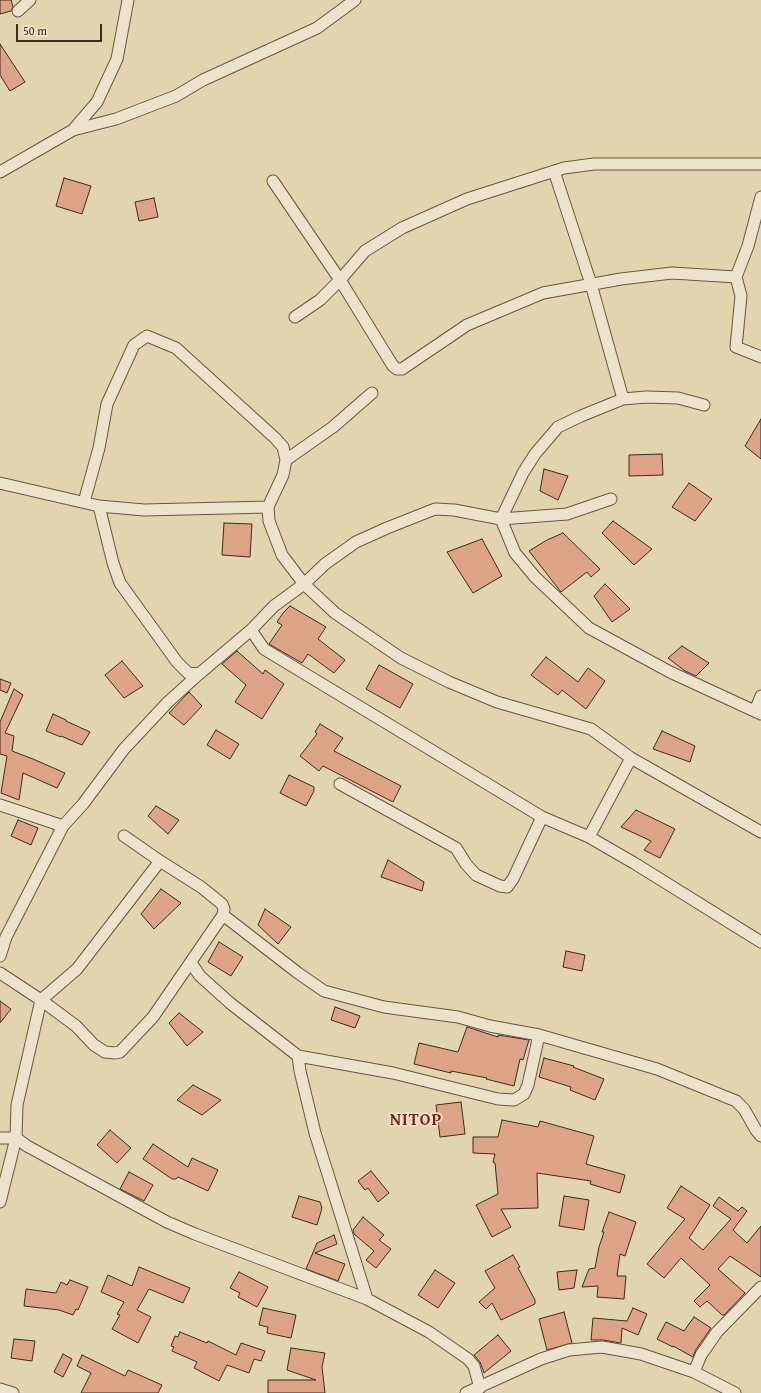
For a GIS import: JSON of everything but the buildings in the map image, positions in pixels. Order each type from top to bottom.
[{"type":"street","points":[[18,11],[30,0]]},
{"type":"street","points":[[73,130],[97,102],[117,59],[128,0]]},
{"type":"street","points":[[0,172],[73,130],[116,119],[176,96],[203,80],[317,28],[355,0]]},
{"type":"street","points":[[295,317],[320,300],[340,280],[365,251],[402,228],[467,199],[564,168],[594,164],[761,164]]},
{"type":"street","points":[[554,171],[591,284],[623,399]]},
{"type":"street","points":[[273,181],[340,280],[393,366],[397,369],[402,369],[467,325],[543,293],[621,279],[672,273],[736,277]]},
{"type":"street","points":[[761,197],[748,246],[736,277],[741,296],[736,347],[761,357]]},
{"type":"street","points":[[84,502],[99,448],[107,404],[134,346],[147,336],[176,348],[283,447],[286,460],[283,475],[268,507],[269,521],[282,555],[304,584],[335,613],[401,658],[449,682],[497,702],[591,729],[631,758],[761,832]]},
{"type":"street","points":[[286,460],[333,427],[372,393]]},
{"type":"street","points":[[704,405],[678,398],[623,399],[581,416],[558,428],[535,454],[523,473],[501,519],[515,553],[535,577],[589,628],[670,672],[758,712],[761,696]]},
{"type":"street","points":[[0,483],[99,506],[144,510],[268,507]]},
{"type":"street","points":[[0,956],[6,937],[63,826],[83,804],[124,749],[168,702],[251,630],[274,606],[304,584],[325,564],[356,542],[435,509],[454,510],[501,519],[567,514],[612,498]]},
{"type":"street","points":[[99,506],[113,563],[120,583],[178,662],[188,673],[200,674]]},
{"type":"street","points":[[251,630],[264,649],[542,817],[589,837],[634,863],[761,942]]},
{"type":"street","points":[[589,837],[631,758]]},
{"type":"street","points":[[340,784],[456,848],[466,864],[476,875],[500,886],[507,887],[513,879],[542,817]]},
{"type":"street","points":[[0,805],[63,826]]},
{"type":"street","points":[[0,973],[41,1000],[76,1026],[94,1045],[105,1052],[120,1052],[153,1017],[223,915],[224,910],[222,904],[201,887],[160,862],[124,836]]},
{"type":"street","points":[[0,1202],[16,1138],[17,1105],[41,1000],[77,968],[160,862]]},
{"type":"street","points":[[223,915],[298,973],[324,991],[384,1007],[458,1017],[490,1026],[539,1035],[657,1069],[736,1101],[744,1109],[761,1136]]},
{"type":"street","points":[[191,963],[200,976],[298,1056],[393,1073],[498,1099],[514,1100],[524,1094],[528,1086],[539,1035]]},
{"type":"street","points":[[298,1056],[300,1071],[315,1133],[367,1299]]},
{"type":"street","points":[[0,1138],[16,1138],[27,1146],[167,1222],[367,1299],[429,1332],[468,1359],[474,1366],[480,1388]]},
{"type":"street","points":[[694,1372],[701,1355],[717,1332],[761,1287]]},
{"type":"street","points":[[466,1393],[480,1388],[541,1359],[569,1350],[602,1347],[641,1354],[694,1372],[735,1393]]},
{"type":"street","points":[[0,1389],[13,1393]]},
{"type":"district","name":"NITOP","points":[[416,1121]]}]
